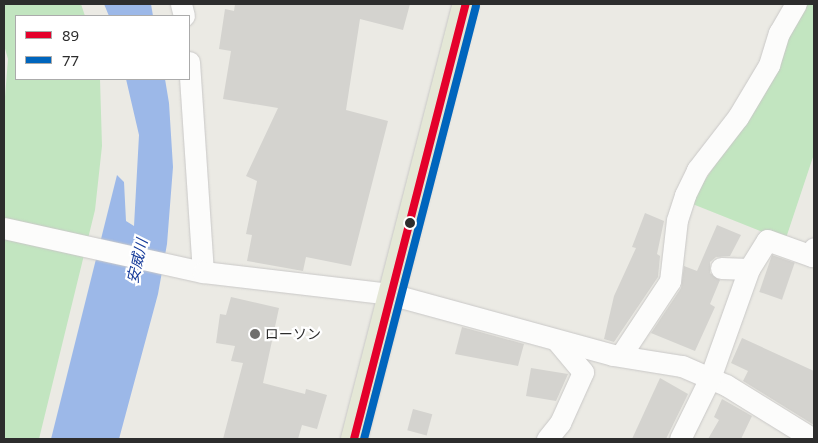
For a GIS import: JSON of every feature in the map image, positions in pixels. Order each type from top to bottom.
[{"type":"main road","points":[[354,439],[466,4]]},
{"type":"street","points":[[621,355],[670,281],[677,220],[684,195],[697,170],[738,117],[769,66],[779,33],[796,4]]},
{"type":"street","points":[[190,77],[203,272]]},
{"type":"street","points":[[4,228],[203,272],[390,294],[557,340],[621,355],[682,366],[710,378],[813,439]]},
{"type":"street","points":[[680,439],[710,378],[749,269],[767,240],[812,256],[814,248]]},
{"type":"street","points":[[721,268],[749,269]]},
{"type":"street","points":[[547,439],[568,408],[583,372],[557,340]]},
{"type":"green space","points":[[4,4],[81,4],[85,15],[15,15],[15,80],[100,80],[102,146],[95,210],[39,439],[4,439],[4,109],[8,59],[4,45]]},
{"type":"green space","points":[[808,4],[814,4],[814,154],[785,241],[690,203],[778,69],[788,32]]},
{"type":"water","points":[[104,4],[151,4],[153,15],[109,15]]},
{"type":"water","name":"安威川","points":[[126,80],[165,80],[169,103],[173,167],[167,244],[158,294],[119,439],[51,439],[117,175],[124,182],[126,221],[134,226],[139,135]]},
{"type":"building","points":[[235,4],[410,4],[403,30],[360,19],[346,110],[388,121],[351,266],[306,257],[303,271],[247,261],[252,235],[246,234],[257,181],[246,176],[278,108],[223,99],[231,51],[219,49],[225,9],[234,11]]},
{"type":"building","points":[[645,213],[664,221],[657,254],[660,256],[658,277],[614,342],[604,339],[614,296],[636,248],[632,247]]},
{"type":"building","points":[[717,225],[741,235],[730,256],[716,257],[710,262],[710,273],[720,280],[710,304],[715,307],[695,351],[651,333],[681,288],[684,266],[697,271]]},
{"type":"building","points":[[772,255],[795,263],[782,300],[759,292]]},
{"type":"building","points":[[231,297],[279,308],[263,383],[305,394],[306,389],[327,395],[317,429],[302,425],[298,439],[223,439],[243,363],[231,361],[235,346],[216,343],[220,314],[226,315]]},
{"type":"building","points":[[462,327],[524,344],[518,366],[455,354]]},
{"type":"building","points":[[742,338],[814,371],[814,425],[743,381],[748,371],[731,363]]},
{"type":"building","points":[[531,368],[568,374],[556,401],[526,396]]},
{"type":"building","points":[[660,378],[688,394],[666,439],[632,439]]},
{"type":"building","points":[[722,399],[752,416],[741,439],[708,439],[719,420],[714,417]]},
{"type":"building","points":[[413,409],[432,414],[427,435],[407,430]]},
{"type":"transit line","name":"89","points":[[354,439],[466,4]]},
{"type":"transit line","name":"77","points":[[364,439],[476,6]]},
{"type":"place","name":"ローソン","points":[[255,334]]}]
